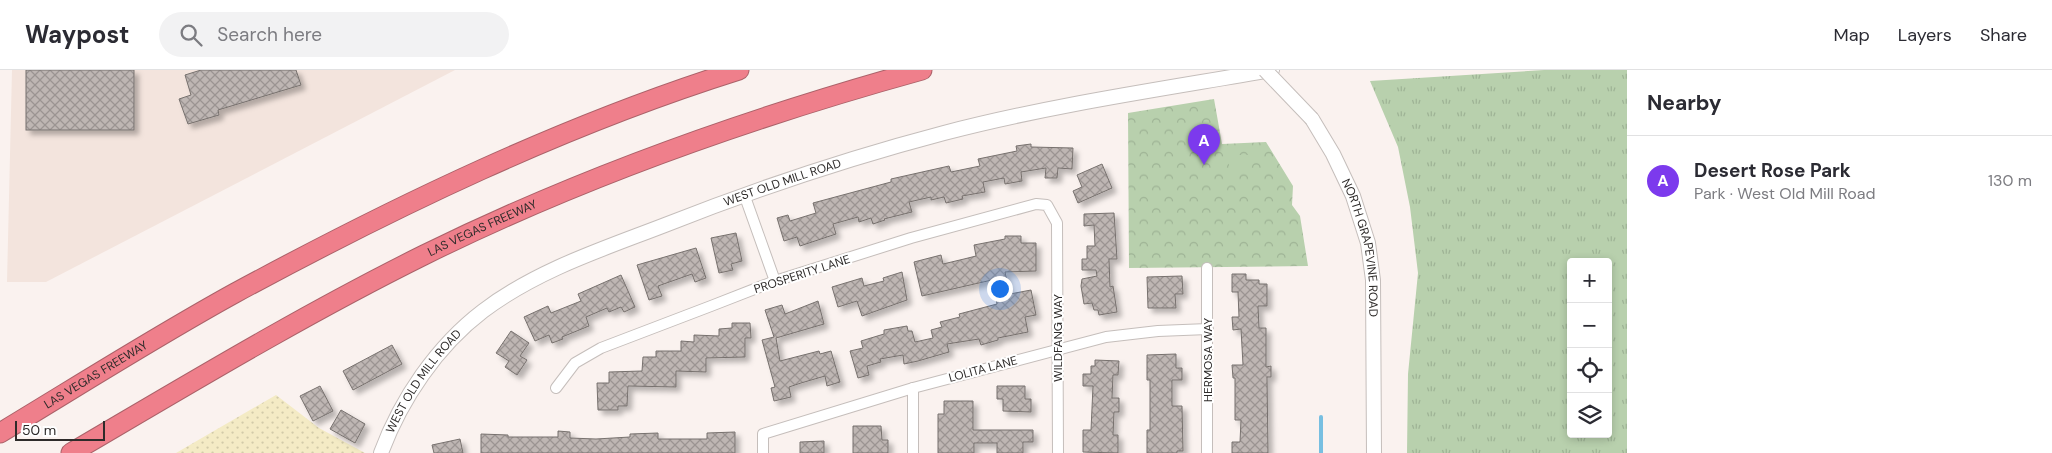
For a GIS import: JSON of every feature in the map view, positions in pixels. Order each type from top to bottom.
[{"type":"highway","name":"LAS VEGAS FREEWAY","points":[[0,433],[234,294],[398,208],[550,140],[678,89],[739,70]]},
{"type":"highway","name":"LAS VEGAS FREEWAY","points":[[71,453],[261,342],[424,255],[561,193],[698,140],[841,92],[922,70]]},
{"type":"street","name":"NORTH GRAPEVINE ROAD","points":[[1265,70],[1312,119],[1333,154],[1353,196],[1368,243],[1373,280],[1374,453]]},
{"type":"street","name":"WEST OLD MILL ROAD","points":[[381,453],[390,428],[408,394],[454,336],[484,311],[523,285],[568,262],[744,194],[846,161],[945,133],[1084,103],[1272,70]]},
{"type":"street","points":[[744,194],[775,281]]},
{"type":"street","name":"PROSPERITY LANE","points":[[556,388],[575,363],[601,348],[775,281],[911,238],[1036,204],[1048,205],[1057,223]]},
{"type":"street","name":"WILDFANG WAY","points":[[1057,223],[1058,453]]},
{"type":"street","name":"HERMOSA WAY","points":[[1207,268],[1207,453]]},
{"type":"street","name":"LOLITA LANE","points":[[763,453],[763,434],[913,388],[1106,337],[1158,331],[1208,329]]},
{"type":"street","points":[[913,388],[913,453]]},
{"type":"shaded area","points":[[12,70],[455,70],[46,282],[7,282]]},
{"type":"green space","points":[[1544,70],[1627,70],[1627,453],[1407,453],[1408,374],[1418,273],[1410,207],[1398,147],[1370,81]]},
{"type":"green space","points":[[1214,99],[1222,144],[1266,142],[1293,186],[1292,205],[1300,216],[1308,266],[1129,268],[1128,113]]},
{"type":"green space","points":[[1229,155],[1248,155],[1248,173],[1233,173],[1233,167],[1229,167]]},
{"type":"sand","points":[[276,395],[319,428],[365,453],[176,453]]},
{"type":"building","points":[[26,70],[134,70],[134,130],[26,130]]},
{"type":"building","points":[[201,70],[296,70],[301,85],[218,110],[219,115],[188,124],[179,99],[191,95],[185,75]]},
{"type":"building","points":[[1031,144],[1031,147],[1073,148],[1072,169],[1058,168],[1057,178],[1045,178],[1046,168],[1021,172],[1022,181],[1005,184],[1004,178],[983,182],[985,192],[962,196],[963,199],[946,203],[944,197],[931,200],[931,197],[909,202],[912,212],[884,219],[873,224],[871,218],[859,222],[858,217],[833,224],[836,234],[800,246],[797,237],[784,241],[777,218],[788,215],[790,221],[816,213],[813,203],[891,182],[891,179],[949,166],[951,172],[980,166],[978,159],[1017,151],[1016,146]]},
{"type":"building","points":[[1102,164],[1112,188],[1078,203],[1073,191],[1082,187],[1077,175]]},
{"type":"building","points":[[1114,213],[1117,259],[1109,259],[1110,287],[1113,286],[1117,312],[1099,315],[1098,310],[1094,310],[1092,303],[1084,304],[1081,286],[1082,279],[1097,276],[1096,270],[1082,270],[1082,259],[1087,259],[1087,246],[1095,246],[1094,225],[1084,226],[1084,214]]},
{"type":"building","points":[[736,233],[742,261],[731,264],[733,270],[719,273],[711,238]]},
{"type":"building","points":[[1005,236],[1021,236],[1021,243],[1036,243],[1036,271],[1005,272],[1010,294],[1031,290],[1036,315],[1025,317],[1028,332],[998,338],[998,340],[981,345],[979,339],[947,344],[949,352],[904,364],[903,355],[880,359],[881,362],[867,366],[869,375],[858,378],[850,351],[863,348],[861,341],[884,334],[884,330],[907,326],[908,331],[912,331],[915,342],[933,338],[931,330],[942,327],[940,322],[960,317],[959,314],[997,304],[992,280],[922,296],[914,262],[941,255],[943,264],[976,256],[974,245],[1005,239]]},
{"type":"building","points":[[696,248],[706,278],[695,282],[692,274],[658,286],[662,296],[649,300],[637,265]]},
{"type":"building","points":[[902,272],[907,300],[862,316],[857,301],[838,307],[832,287],[862,278],[864,286],[884,281],[883,278]]},
{"type":"building","points":[[1232,274],[1246,274],[1246,280],[1259,280],[1259,284],[1267,284],[1267,306],[1258,306],[1259,328],[1266,328],[1266,367],[1271,366],[1271,377],[1267,377],[1268,453],[1232,453],[1232,442],[1240,442],[1241,420],[1235,420],[1235,378],[1233,378],[1232,365],[1243,365],[1241,329],[1233,330],[1232,317],[1239,317],[1238,292],[1232,292]]},
{"type":"building","points":[[621,275],[635,307],[624,312],[621,307],[609,312],[607,308],[586,317],[589,326],[562,337],[563,339],[552,343],[549,335],[535,341],[524,317],[548,306],[551,313],[581,301],[578,294]]},
{"type":"building","points":[[1182,276],[1183,294],[1175,294],[1176,308],[1148,308],[1147,277]]},
{"type":"building","points":[[818,301],[824,324],[776,338],[780,361],[819,351],[820,354],[831,351],[840,382],[827,386],[825,376],[789,387],[791,397],[774,401],[771,388],[775,387],[762,340],[774,337],[765,310],[782,305],[785,314]]},
{"type":"building","points":[[732,323],[750,323],[751,338],[745,338],[745,357],[706,358],[706,372],[676,371],[676,387],[628,386],[627,406],[618,406],[618,410],[598,410],[597,383],[609,383],[609,372],[642,371],[643,357],[656,357],[656,351],[681,351],[681,341],[694,342],[694,335],[719,336],[719,329],[732,328]]},
{"type":"building","points":[[511,331],[529,343],[520,356],[527,360],[517,375],[505,367],[509,361],[496,353]]},
{"type":"building","points":[[392,345],[402,364],[353,390],[343,371]]},
{"type":"building","points":[[1176,354],[1176,368],[1182,368],[1182,380],[1172,380],[1172,406],[1182,406],[1183,451],[1177,451],[1177,453],[1147,453],[1147,430],[1150,430],[1150,380],[1147,380],[1147,355]]},
{"type":"building","points":[[1095,360],[1119,361],[1118,375],[1113,375],[1112,398],[1119,398],[1119,412],[1114,412],[1113,435],[1118,435],[1118,453],[1083,452],[1083,430],[1091,430],[1093,386],[1083,386],[1083,374],[1091,374],[1091,366],[1095,366]]},
{"type":"building","points":[[320,386],[333,411],[313,421],[300,396]]},
{"type":"building","points":[[997,386],[1025,386],[1025,399],[1031,399],[1031,412],[1003,411],[1003,399],[997,399]]},
{"type":"building","points":[[944,401],[973,401],[973,430],[1033,430],[1033,442],[1023,442],[1023,453],[997,453],[997,443],[974,443],[974,453],[938,453],[938,414],[944,414]]},
{"type":"building","points":[[341,410],[365,424],[355,443],[330,429]]},
{"type":"building","points":[[853,426],[881,426],[882,440],[888,440],[888,453],[853,453]]},
{"type":"building","points":[[558,431],[570,432],[570,438],[596,439],[630,437],[630,434],[658,433],[658,439],[707,439],[707,433],[735,432],[735,453],[481,453],[481,434],[508,435],[508,437],[558,437]]},
{"type":"building","points":[[460,439],[463,453],[434,453],[432,445]]},
{"type":"building","points":[[824,441],[824,453],[800,453],[800,442]]},
{"type":"waterway","points":[[1321,417],[1321,453]]},
{"type":"place","name":"Desert Rose Park","points":[[1204,165]]}]
